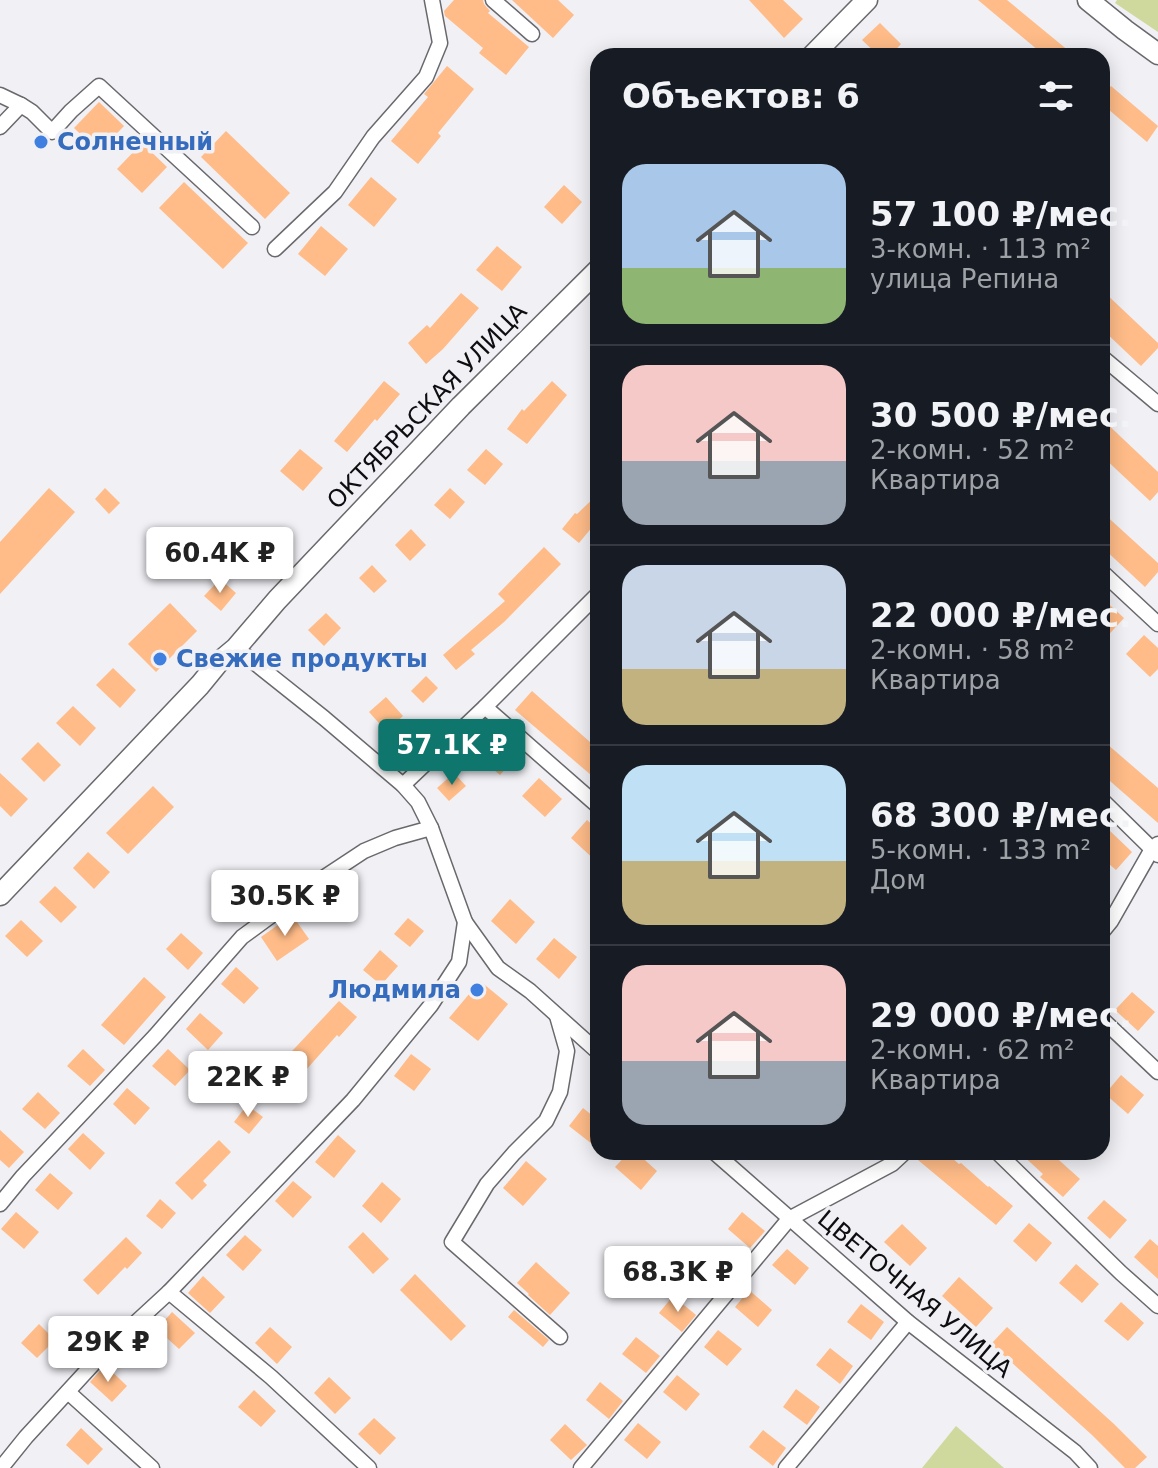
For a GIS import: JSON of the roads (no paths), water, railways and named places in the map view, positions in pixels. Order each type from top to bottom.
[{"type":"main road","points":[[820,48],[867,0]]},
{"type":"main road","points":[[1088,0],[1158,54]]},
{"type":"main road","name":"ОКТЯБРЬСКАЯ УЛИЦА","points":[[0,895],[461,406],[590,278]]},
{"type":"street","points":[[275,249],[335,192],[373,137],[426,77],[440,43],[432,0]]},
{"type":"street","points":[[493,0],[532,34]]},
{"type":"street","points":[[0,95],[32,112],[52,132],[99,86],[252,227]]},
{"type":"street","points":[[0,127],[21,105]]},
{"type":"street","points":[[1110,364],[1158,404]]},
{"type":"street","points":[[1110,579],[1158,624]]},
{"type":"street","points":[[403,785],[590,602]]},
{"type":"street","points":[[236,648],[403,785],[418,802],[431,828],[465,922],[498,968],[530,991],[590,1045]]},
{"type":"street","points":[[485,707],[590,799]]},
{"type":"street","points":[[1110,807],[1156,849],[1110,922]]},
{"type":"street","points":[[0,1204],[242,937],[364,851],[431,828]]},
{"type":"street","points":[[1,1468],[105,1351],[169,1292],[353,1100],[431,1005],[459,962],[465,922]]},
{"type":"street","points":[[557,1016],[567,1051],[560,1092],[546,1121],[487,1184],[452,1242],[560,1337]]},
{"type":"street","points":[[1110,1027],[1158,1072]]},
{"type":"street","name":"ЦВЕТОЧНАЯ УЛИЦА","points":[[723,1160],[908,1322],[1075,1452],[1090,1468]]},
{"type":"street","points":[[581,1468],[789,1219],[896,1160]]},
{"type":"street","points":[[1005,1160],[1158,1306]]},
{"type":"street","points":[[169,1292],[271,1377],[369,1468]]},
{"type":"street","points":[[786,1468],[908,1322]]},
{"type":"street","points":[[68,1392],[152,1468]]},
{"type":"place","name":"Солнечный","points":[[41,142]]},
{"type":"place","name":"Свежие продукты","points":[[160,659]]},
{"type":"place","name":"Людмила","points":[[477,990]]}]
